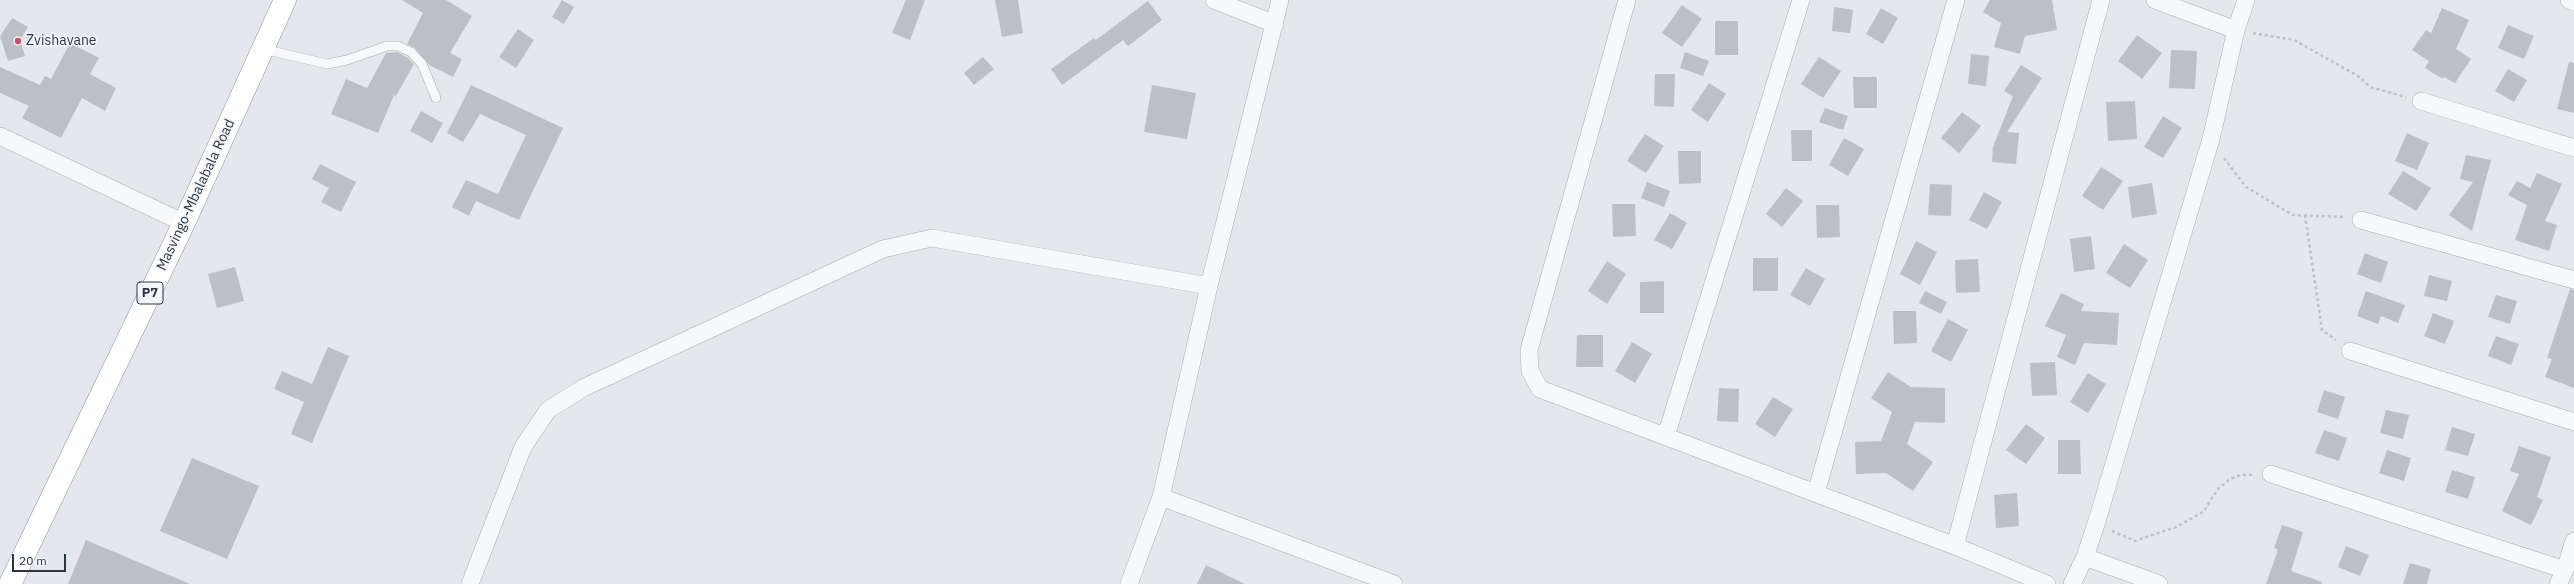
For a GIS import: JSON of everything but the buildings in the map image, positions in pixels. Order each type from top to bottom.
[{"type":"highway","name":"Masvingo-Mbalabala Road","points":[[10,584],[184,223],[285,0]]},
{"type":"street","points":[[1214,0],[1275,24]]},
{"type":"street","points":[[1129,584],[1161,497],[1210,286],[1280,0]]},
{"type":"street","points":[[1627,0],[1530,350],[1530,371],[1540,389],[1954,546],[2047,584]]},
{"type":"street","points":[[1666,436],[1801,0]]},
{"type":"street","points":[[1816,493],[1956,0]]},
{"type":"street","points":[[1954,546],[2101,0]]},
{"type":"street","points":[[2155,0],[2236,30]]},
{"type":"street","points":[[2072,584],[2085,557],[2096,524],[2211,140],[2236,30],[2246,0]]},
{"type":"street","points":[[2569,0],[2574,2]]},
{"type":"street","points":[[2421,101],[2574,148]]},
{"type":"street","points":[[0,136],[184,223]]},
{"type":"street","points":[[2361,220],[2574,280]]},
{"type":"street","points":[[470,584],[522,447],[548,410],[583,388],[883,249],[932,238],[1210,286]]},
{"type":"street","points":[[2350,351],[2574,422]]},
{"type":"street","points":[[2271,474],[2562,577],[2574,541]]},
{"type":"street","points":[[1161,497],[1394,584]]},
{"type":"street","points":[[2085,557],[2159,584]]},
{"type":"lane","points":[[263,49],[327,64],[347,60],[387,46],[398,46],[411,52],[422,64],[436,98]]},
{"type":"path","points":[[2236,30],[2294,40],[2358,76],[2370,87],[2421,101]]},
{"type":"path","points":[[2211,140],[2246,187],[2293,215],[2334,215],[2361,220]]},
{"type":"path","points":[[2304,215],[2322,330],[2350,351]]},
{"type":"path","points":[[2096,524],[2135,541],[2176,527],[2203,512],[2218,489],[2230,479],[2240,475],[2271,474]]},
{"type":"place","name":"Zvishavane","points":[[18,41]]}]
